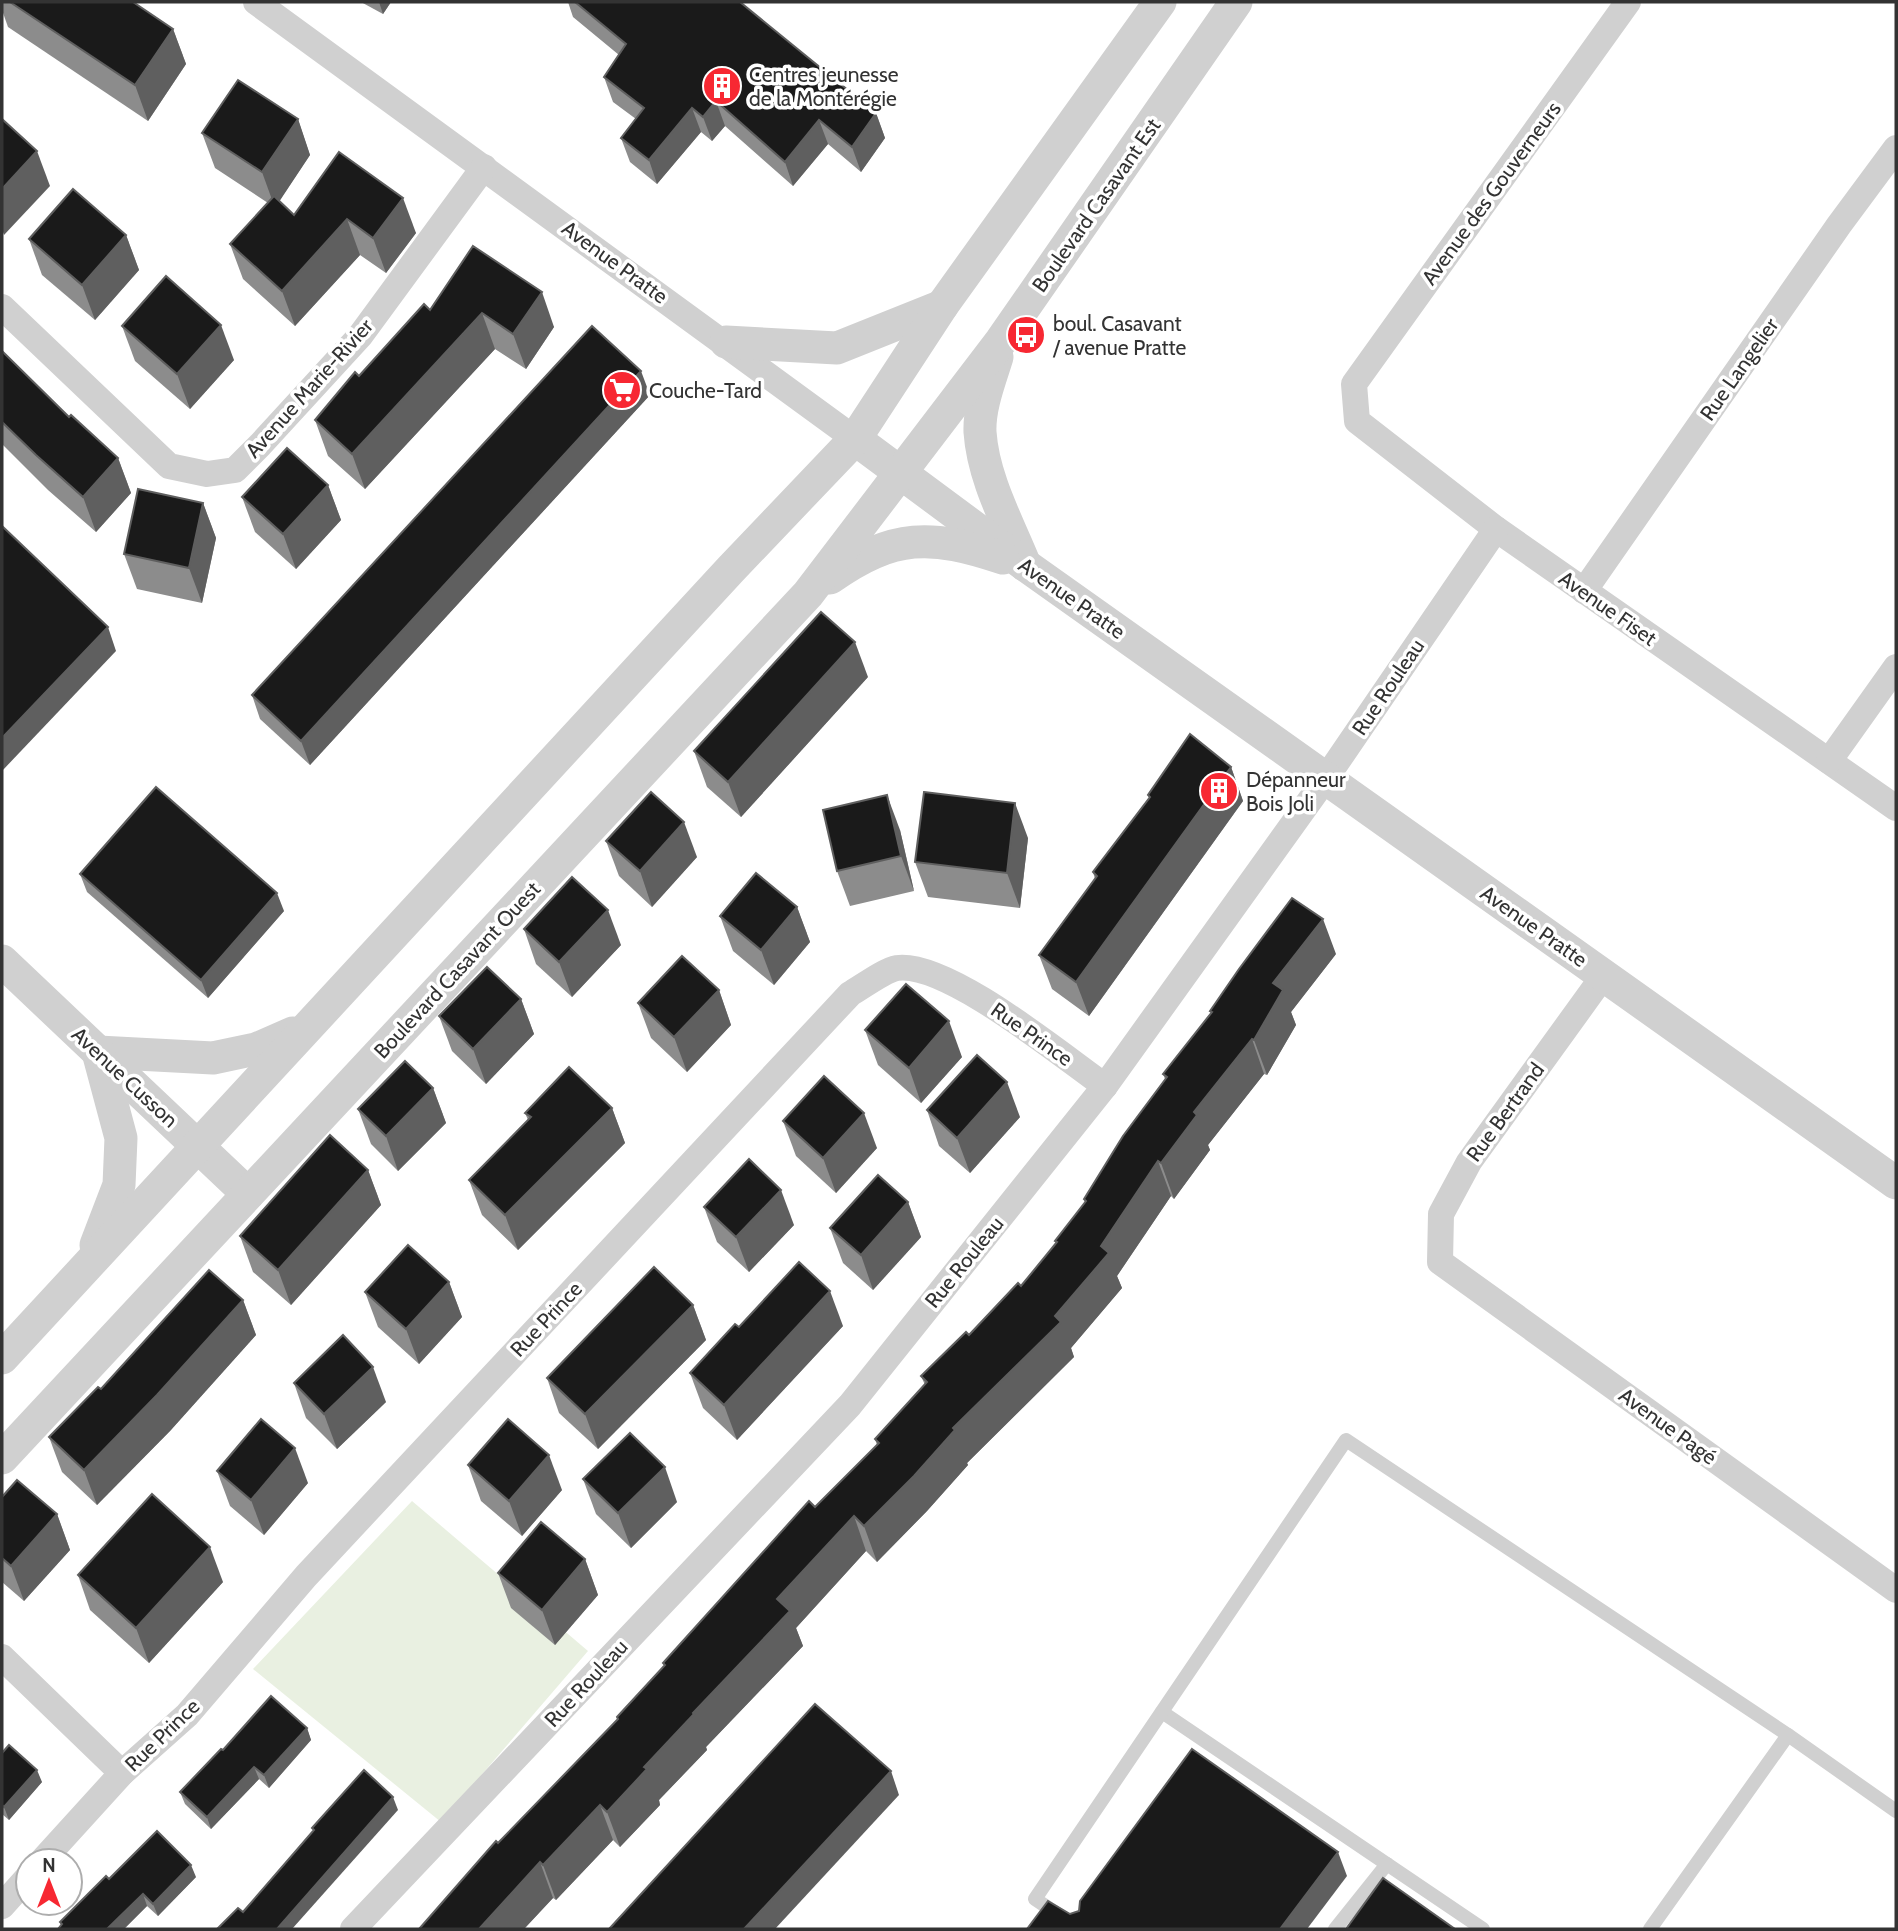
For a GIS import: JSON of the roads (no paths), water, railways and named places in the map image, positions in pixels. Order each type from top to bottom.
[{"type":"street","name":"Avenue Pratte","points":[[256,2],[726,342],[1025,565],[1896,1183]]},
{"type":"street","points":[[2,1358],[731,569],[855,439],[942,306],[1160,2]]},
{"type":"street","name":"Boulevard Casavant Est","points":[[902,473],[1001,341],[1237,2]]},
{"type":"street","name":"Avenue des Gouverneurs","points":[[1354,384],[1628,2]]},
{"type":"street","name":"Rue Langelier","points":[[1584,591],[1831,236],[1896,148]]},
{"type":"street","name":"Avenue Marie-Rivier","points":[[2,307],[169,466],[207,474],[235,470],[360,336],[484,167]]},
{"type":"street","points":[[726,342],[837,348],[942,306]]},
{"type":"street","points":[[1001,341],[985,398],[980,430],[986,468],[1025,565]]},
{"type":"street","name":"Avenue Fiset","points":[[1354,384],[1357,421],[1496,529],[1896,808]]},
{"type":"street","name":"Boulevard Casavant Ouest","points":[[2,1458],[808,594],[902,473]]},
{"type":"street","name":"Rue Rouleau","points":[[353,1929],[850,1405],[1105,1086],[1326,778],[1496,529]]},
{"type":"street","points":[[808,594],[858,558],[895,543],[932,541],[970,547],[1025,565]]},
{"type":"street","points":[[1829,761],[1896,667]]},
{"type":"street","name":"Avenue Cusson","points":[[2,961],[248,1194]]},
{"type":"street","name":"Rue Prince","points":[[56,1847],[122,1773],[187,1715],[306,1576],[850,994],[896,968],[922,969],[973,993],[1105,1086]]},
{"type":"street","name":"Rue Bertrand","points":[[1440,1262],[1441,1214],[1469,1162],[1604,975]]},
{"type":"street","points":[[90,1261],[119,1185],[121,1138],[98,1052],[213,1058],[256,1049],[305,1028]]},
{"type":"street","name":"Avenue Pagé","points":[[1440,1262],[1896,1590]]},
{"type":"street","points":[[2,1657],[122,1773]]},
{"type":"street","points":[[2,1906],[14,1893]]},
{"type":"lane","points":[[1080,1929],[1035,1899],[1346,1440],[1788,1735],[1896,1811]]},
{"type":"lane","points":[[1162,1712],[1483,1929]]},
{"type":"lane","points":[[1650,1929],[1788,1735]]},
{"type":"lane","points":[[1335,1929],[1387,1864]]},
{"type":"place","name":"Centres jeunesse de la Montérégie","points":[[722,86]]},
{"type":"place","name":"boul. Casavant / avenue Pratte","points":[[1026,335]]},
{"type":"place","name":"Couche-Tard","points":[[622,390]]},
{"type":"place","name":"Dépanneur Bois Joli","points":[[1219,791]]}]
